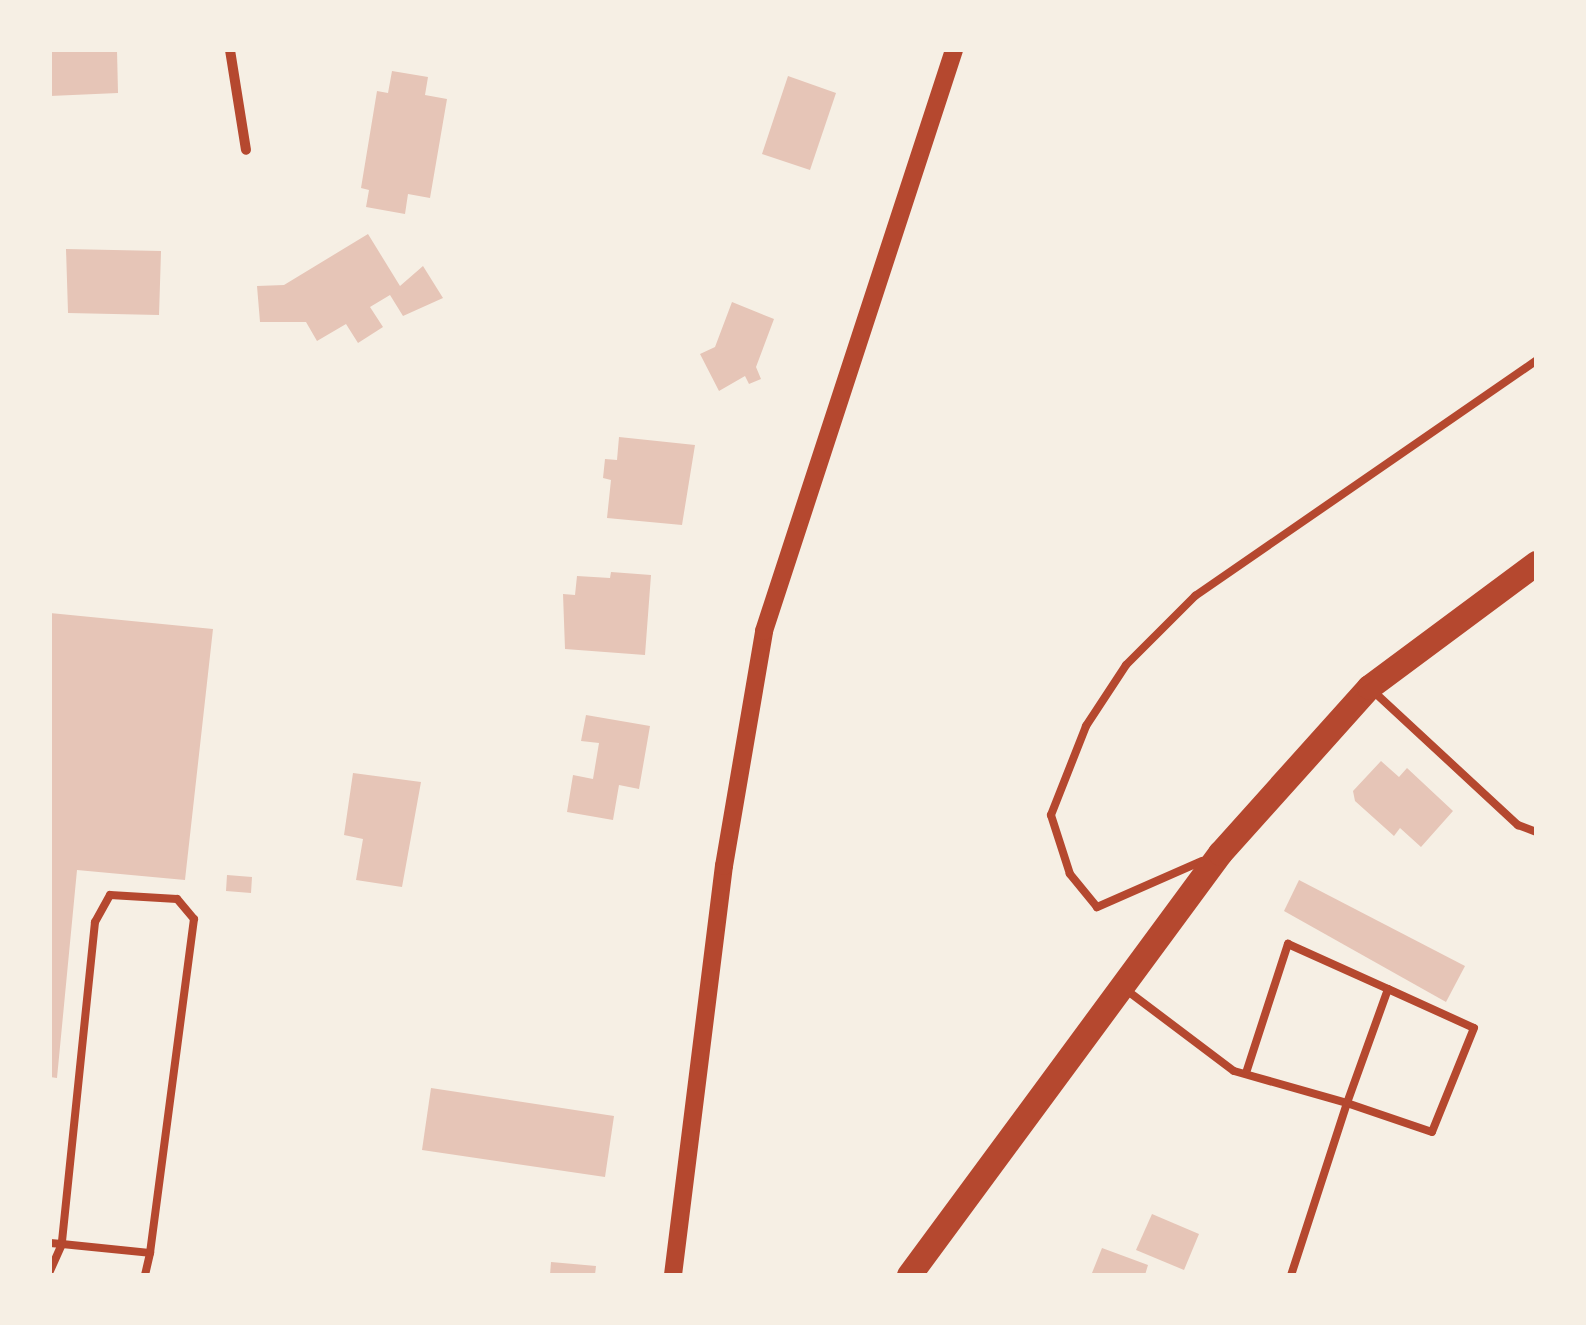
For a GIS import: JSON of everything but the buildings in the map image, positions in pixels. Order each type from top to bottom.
[{"type":"main road","points":[[910,1275],[1119,985],[1220,854],[1368,688],[1536,562]]},
{"type":"street","points":[[230,50],[246,150]]},
{"type":"street","points":[[674,1275],[727,848],[764,631],[954,50]]},
{"type":"lane","points":[[1220,854],[1097,907],[1070,874],[1050,814],[1086,726],[1126,665],[1195,596],[1536,361]]},
{"type":"lane","points":[[1368,688],[1518,825],[1536,832]]},
{"type":"lane","points":[[50,1271],[62,1244],[95,922],[110,895],[177,899],[194,919],[144,1275]]},
{"type":"lane","points":[[1119,985],[1234,1071],[1432,1132],[1474,1028],[1288,944],[1246,1072]]},
{"type":"lane","points":[[1291,1275],[1388,990]]},
{"type":"lane","points":[[50,1243],[150,1253]]}]
